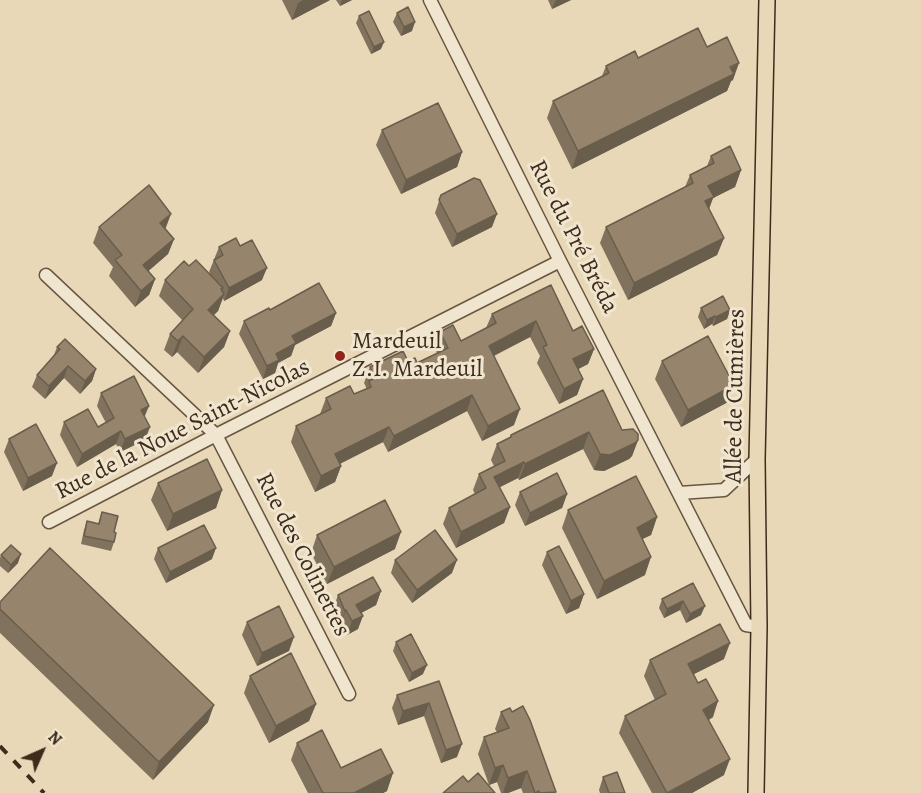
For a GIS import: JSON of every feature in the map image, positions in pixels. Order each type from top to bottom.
[{"type":"main road","name":"Allée de Cumières","points":[[756,793],[759,627],[757,459],[766,0]]},
{"type":"street","name":"Rue du Pré Bréda","points":[[430,0],[746,625],[759,627]]},
{"type":"street","name":"Rue de la Noue Saint-Nicolas","points":[[49,522],[560,261]]},
{"type":"street","name":"Rue des Colinettes","points":[[46,275],[216,435],[349,694]]},
{"type":"street","points":[[679,493],[724,490],[757,459]]},
{"type":"building","points":[[408,7],[415,22],[404,27],[397,13]]},
{"type":"building","points":[[369,11],[384,42],[374,47],[359,16]]},
{"type":"building","points":[[698,28],[707,47],[727,37],[739,63],[730,67],[734,74],[578,151],[553,101],[609,73],[606,66],[635,51],[638,58]]},
{"type":"building","points":[[438,103],[462,152],[406,180],[382,130]]},
{"type":"building","points":[[730,146],[741,170],[708,186],[714,197],[705,201],[724,238],[634,283],[606,227],[693,183],[690,175],[714,163],[711,156]]},
{"type":"building","points":[[474,178],[480,180],[497,214],[457,234],[439,200],[441,195]]},
{"type":"building","points":[[149,185],[171,214],[160,223],[174,239],[143,265],[155,279],[141,291],[115,260],[122,255],[99,227]]},
{"type":"building","points":[[236,238],[240,246],[252,240],[267,268],[229,288],[214,260],[223,255],[219,247]]},
{"type":"building","points":[[196,260],[223,288],[221,289],[224,294],[208,310],[230,331],[204,357],[183,336],[178,341],[170,334],[193,309],[165,280],[184,261],[189,266]]},
{"type":"building","points":[[319,283],[336,313],[292,336],[296,343],[276,354],[279,360],[267,366],[244,321],[269,308],[270,310]]},
{"type":"building","points":[[551,285],[573,331],[582,326],[594,349],[573,359],[583,379],[564,389],[543,347],[547,345],[536,321],[489,346],[520,409],[488,426],[472,395],[394,436],[389,427],[335,454],[341,466],[321,476],[296,426],[331,409],[326,398],[350,386],[354,394],[371,387],[369,381],[375,378],[370,367],[403,351],[408,361],[415,358],[417,363],[448,348],[440,332],[453,325],[461,341],[496,323],[492,314]]},
{"type":"building","points":[[723,296],[730,310],[707,320],[701,308]]},
{"type":"building","points":[[708,336],[734,385],[688,410],[662,361]]},
{"type":"building","points":[[65,339],[96,369],[85,381],[68,366],[49,386],[37,375],[60,349],[57,347]]},
{"type":"building","points":[[134,376],[149,406],[141,410],[150,427],[125,439],[121,431],[82,454],[64,422],[88,409],[98,427],[114,418],[101,393]]},
{"type":"building","points":[[603,390],[622,430],[633,429],[638,434],[638,440],[635,443],[610,455],[600,454],[589,432],[494,477],[510,507],[461,532],[449,508],[486,488],[479,474],[505,461],[497,444]]},
{"type":"building","points":[[36,424],[57,463],[28,478],[9,439]]},
{"type":"building","points":[[207,459],[222,490],[173,514],[158,483]]},
{"type":"building","points":[[557,473],[567,494],[530,513],[520,492]]},
{"type":"building","points":[[636,476],[657,517],[637,528],[651,557],[604,581],[568,510]]},
{"type":"building","points":[[385,500],[401,532],[334,567],[317,535]]},
{"type":"building","points":[[102,512],[118,516],[114,542],[84,536],[87,521],[99,524]]},
{"type":"building","points":[[204,525],[216,548],[170,572],[158,548]]},
{"type":"building","points":[[435,530],[457,560],[417,590],[395,560]]},
{"type":"building","points":[[11,545],[21,554],[11,565],[1,555]]},
{"type":"building","points":[[559,546],[584,594],[571,601],[547,552]]},
{"type":"building","points":[[50,548],[214,705],[159,762],[0,609],[0,602]]},
{"type":"building","points":[[373,577],[381,591],[356,605],[363,616],[352,621],[338,595]]},
{"type":"building","points":[[693,583],[705,606],[690,614],[683,601],[667,609],[662,599]]},
{"type":"building","points":[[279,606],[294,637],[262,653],[247,622]]},
{"type":"building","points":[[720,624],[730,643],[688,664],[698,683],[706,679],[718,701],[703,710],[730,759],[667,793],[625,716],[666,694],[650,660]]},
{"type":"building","points":[[411,634],[427,665],[412,673],[396,642]]},
{"type":"building","points":[[291,653],[316,704],[276,726],[250,676]]},
{"type":"building","points":[[439,681],[462,744],[446,750],[429,703],[403,711],[397,695]]},
{"type":"building","points":[[523,706],[556,792],[539,793],[539,791],[535,793],[527,771],[508,778],[503,765],[495,768],[484,737],[509,728],[501,712],[510,708],[512,712]]},
{"type":"building","points":[[322,730],[341,768],[381,749],[393,773],[354,793],[323,793],[297,743]]},
{"type":"building","points":[[617,772],[625,793],[609,793],[603,777]]},
{"type":"building","points":[[478,773],[495,793],[443,793],[463,776],[468,782]]},
{"type":"railway","points":[[0,746],[44,793]]},
{"type":"place","name":"Mardeuil Z.I. Mardeuil","points":[[340,356]]}]
